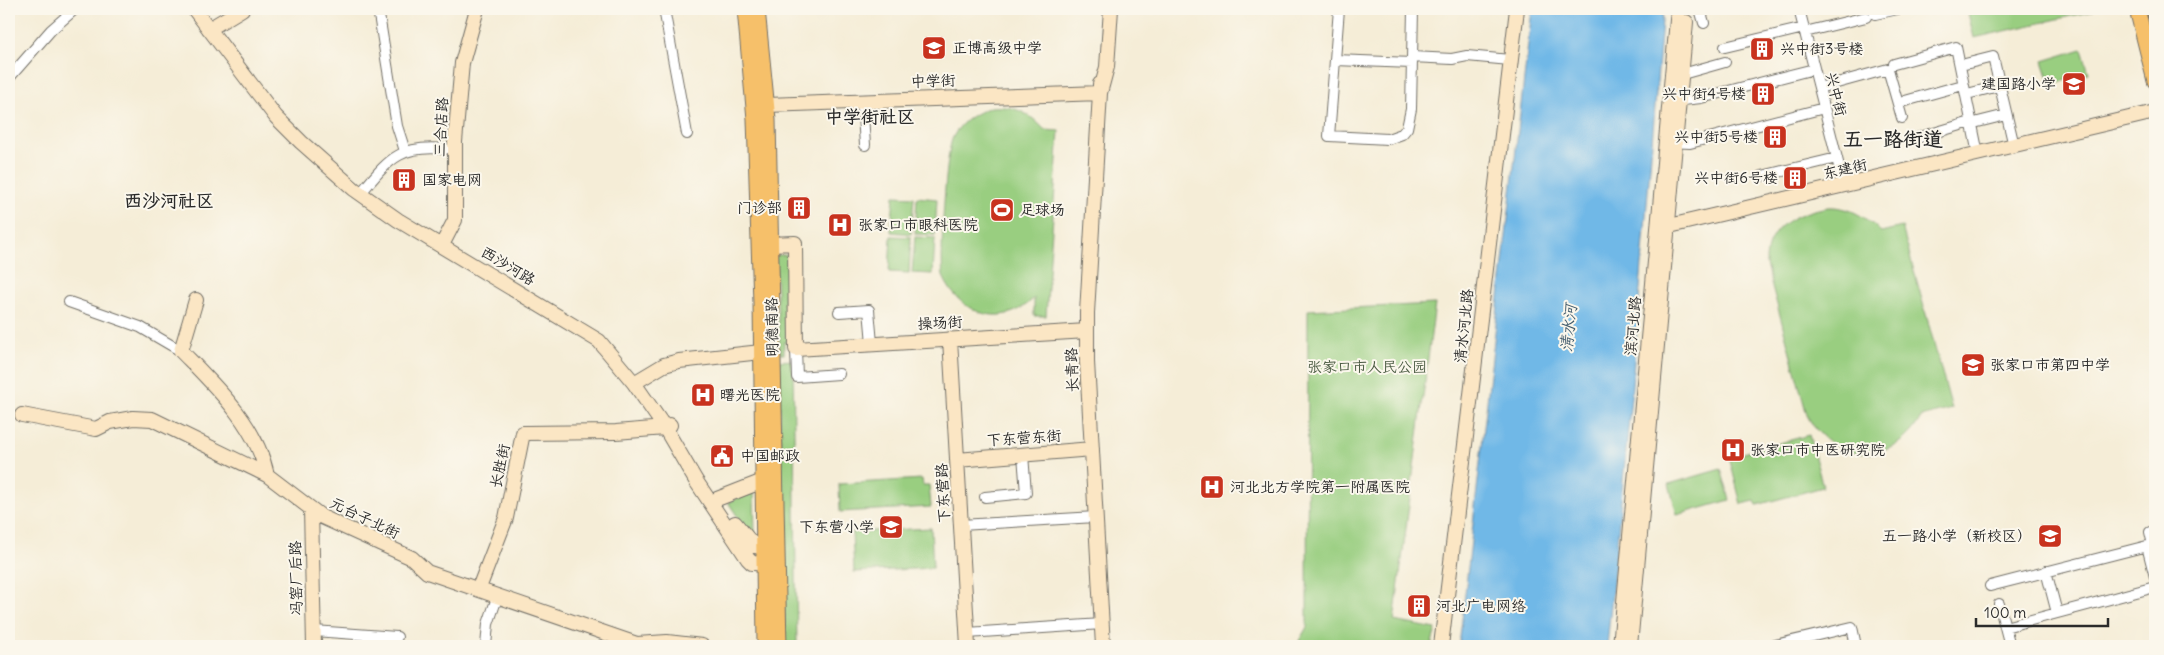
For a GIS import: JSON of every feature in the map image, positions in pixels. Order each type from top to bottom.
[{"type":"main road","name":"明德南路","points":[[745,9],[755,119],[763,160],[770,244],[771,556],[766,646]]},
{"type":"main road","name":"明德南路","points":[[757,9],[767,105],[763,160],[761,352],[763,481],[779,646]]},
{"type":"main road","points":[[2137,9],[2155,80]]},
{"type":"main road","points":[[2154,9],[2155,13]]},
{"type":"street","points":[[9,78],[51,30],[76,9]]},
{"type":"street","name":"西沙河路","points":[[194,9],[212,27],[272,101],[304,134],[366,188],[444,242]]},
{"type":"street","name":"西沙河路","points":[[204,9],[212,27],[276,117],[301,142],[354,188],[398,220],[444,242],[580,317],[614,345],[637,382],[747,541],[771,556]]},
{"type":"street","points":[[212,27],[242,9]]},
{"type":"street","points":[[378,9],[397,126],[405,151]]},
{"type":"street","name":"三合店路","points":[[444,242],[455,220],[456,142],[462,63],[477,9]]},
{"type":"street","points":[[664,9],[687,134]]},
{"type":"street","name":"长青路","points":[[1103,9],[1087,330],[1103,646]]},
{"type":"street","name":"长青路","points":[[1100,93],[1107,66],[1111,9]]},
{"type":"street","points":[[1339,9],[1329,136],[1388,139],[1402,134],[1407,128],[1411,109],[1413,9]]},
{"type":"street","name":"清水河北路","points":[[1441,646],[1516,9]]},
{"type":"street","name":"滨河北路","points":[[1677,74],[1678,9]]},
{"type":"street","name":"滨河北路","points":[[1620,646],[1663,228],[1674,101],[1687,9]]},
{"type":"street","points":[[1700,9],[1704,23]]},
{"type":"street","name":"兴中街","points":[[1799,9],[1844,186]]},
{"type":"street","points":[[1874,9],[1875,14],[1898,9]]},
{"type":"street","points":[[1725,47],[1866,17]]},
{"type":"street","points":[[1894,64],[1956,48],[1963,84],[1975,122],[1978,154]]},
{"type":"street","points":[[1335,60],[1452,59],[1467,56],[1510,60]]},
{"type":"street","points":[[1965,64],[1992,57],[2014,146]]},
{"type":"street","points":[[1677,74],[1725,62]]},
{"type":"street","points":[[1674,101],[1701,98],[1814,69]]},
{"type":"street","points":[[1826,86],[1888,69],[1902,118]]},
{"type":"street","points":[[1905,101],[1963,84]]},
{"type":"street","points":[[1971,93],[1999,86]]},
{"type":"street","name":"中学街","points":[[767,105],[862,100],[1100,93]]},
{"type":"street","points":[[862,100],[865,145]]},
{"type":"street","points":[[1671,142],[1690,143],[1824,108]]},
{"type":"street","name":"东建街","points":[[1663,228],[2155,112]]},
{"type":"street","points":[[1917,138],[2006,115]]},
{"type":"street","points":[[366,188],[389,161],[405,151],[426,147],[445,149]]},
{"type":"street","points":[[1762,176],[1837,158]]},
{"type":"street","name":"滨河北路","points":[[1630,646],[1663,228]]},
{"type":"street","points":[[770,244],[795,244],[798,377],[839,374]]},
{"type":"street","points":[[181,351],[196,300]]},
{"type":"street","points":[[69,302],[140,327],[181,351],[234,408],[265,464],[267,475]]},
{"type":"street","points":[[839,312],[869,310],[872,343]]},
{"type":"street","name":"操场街","points":[[796,349],[1087,330]]},
{"type":"street","name":"下东营路","points":[[950,339],[968,640]]},
{"type":"street","points":[[637,382],[664,365],[678,361],[761,352]]},
{"type":"street","name":"元台子北街","points":[[22,415],[96,429],[110,422],[134,418],[152,420],[267,475],[322,517],[412,558],[427,572],[637,644],[647,646],[665,642],[702,646]]},
{"type":"street","name":"西沙河路","points":[[668,427],[696,481],[748,560],[752,563],[771,556]]},
{"type":"street","name":"长胜街","points":[[478,588],[506,518],[523,433],[616,432],[668,427]]},
{"type":"street","name":"下东营东街","points":[[957,460],[1092,449]]},
{"type":"street","points":[[985,497],[1026,493],[1023,455]]},
{"type":"street","points":[[717,499],[763,481]]},
{"type":"street","name":"冯窑厂后路","points":[[311,509],[314,646]]},
{"type":"street","points":[[961,525],[1096,517]]},
{"type":"street","points":[[2150,532],[2155,553]]},
{"type":"street","points":[[1990,586],[2147,546],[2155,577]]},
{"type":"street","points":[[2046,571],[2057,614]]},
{"type":"street","points":[[2005,627],[2155,587]]},
{"type":"street","points":[[486,646],[488,624],[498,595]]},
{"type":"street","points":[[1999,604],[2010,646]]},
{"type":"street","points":[[968,640],[1102,624]]},
{"type":"street","points":[[1771,646],[1852,627],[1856,646]]},
{"type":"street","points":[[314,631],[397,637]]},
{"type":"green space","points":[[1967,9],[2093,9],[2093,11],[1974,38]]},
{"type":"green space","points":[[2082,49],[2089,73],[2051,85],[2043,61]]},
{"type":"green space","points":[[991,107],[1007,107],[1021,111],[1045,130],[1059,131],[1046,316],[1034,316],[1034,298],[1022,308],[1009,313],[996,315],[983,313],[971,308],[960,300],[950,289],[943,276],[944,205],[950,147],[956,131],[964,122]]},
{"type":"green space","points":[[894,196],[914,197],[911,234],[891,232]]},
{"type":"green space","points":[[917,197],[937,199],[935,235],[915,234]]},
{"type":"green space","points":[[1828,207],[1851,211],[1870,222],[1881,232],[1902,227],[1952,409],[1921,417],[1910,433],[1896,445],[1880,452],[1864,454],[1847,451],[1832,443],[1818,431],[1807,415],[1766,264],[1767,251],[1777,231],[1794,218]]},
{"type":"green space","points":[[891,236],[911,237],[909,273],[889,272]]},
{"type":"green space","points":[[915,237],[935,238],[933,274],[912,273]]},
{"type":"green space","points":[[775,255],[788,255],[792,342],[784,342],[784,354],[780,354]]},
{"type":"green space","name":"张家口市人民公园","points":[[1435,304],[1394,621],[1436,629],[1431,646],[1296,646],[1307,627],[1308,310]]},
{"type":"green space","points":[[793,360],[797,646],[785,646],[779,361]]},
{"type":"green space","points":[[1809,435],[1823,487],[1757,505],[1755,501],[1741,504],[1729,457]]},
{"type":"green space","points":[[1721,469],[1730,500],[1677,515],[1669,484]]},
{"type":"green space","points":[[922,479],[923,485],[929,485],[931,507],[840,512],[839,484]]},
{"type":"green space","points":[[754,492],[755,536],[751,537],[728,502]]},
{"type":"green space","points":[[931,528],[933,568],[854,572],[852,532]]},
{"type":"water","name":"清水河","points":[[1532,9],[1663,9],[1631,398],[1607,646],[1459,646]]},
{"type":"place","name":"正博高级中学","points":[[934,48]]},
{"type":"place","name":"兴中街3号楼","points":[[1762,49]]},
{"type":"place","name":"建国路小学","points":[[2074,84]]},
{"type":"place","name":"兴中街4号楼","points":[[1763,94]]},
{"type":"place","name":"兴中街5号楼","points":[[1775,137]]},
{"type":"place","name":"兴中街6号楼","points":[[1795,178]]},
{"type":"place","name":"国家电网","points":[[404,180]]},
{"type":"place","name":"门诊部","points":[[799,208]]},
{"type":"place","name":"足球场","points":[[1002,210]]},
{"type":"place","name":"张家口市眼科医院","points":[[840,225]]},
{"type":"place","name":"张家口市第四中学","points":[[1973,365]]},
{"type":"place","name":"曙光医院","points":[[703,395]]},
{"type":"place","name":"张家口市中医研究院","points":[[1733,450]]},
{"type":"place","name":"中国邮政","points":[[722,456]]},
{"type":"place","name":"河北北方学院第一附属医院","points":[[1212,487]]},
{"type":"place","name":"下东营小学","points":[[891,527]]},
{"type":"place","name":"五一路小学（新校区）","points":[[2050,536]]},
{"type":"place","name":"河北广电网络","points":[[1419,606]]},
{"type":"district","name":"中学街社区","points":[[870,117]]},
{"type":"district","name":"五一路街道","points":[[1893,139]]},
{"type":"district","name":"西沙河社区","points":[[169,201]]}]
